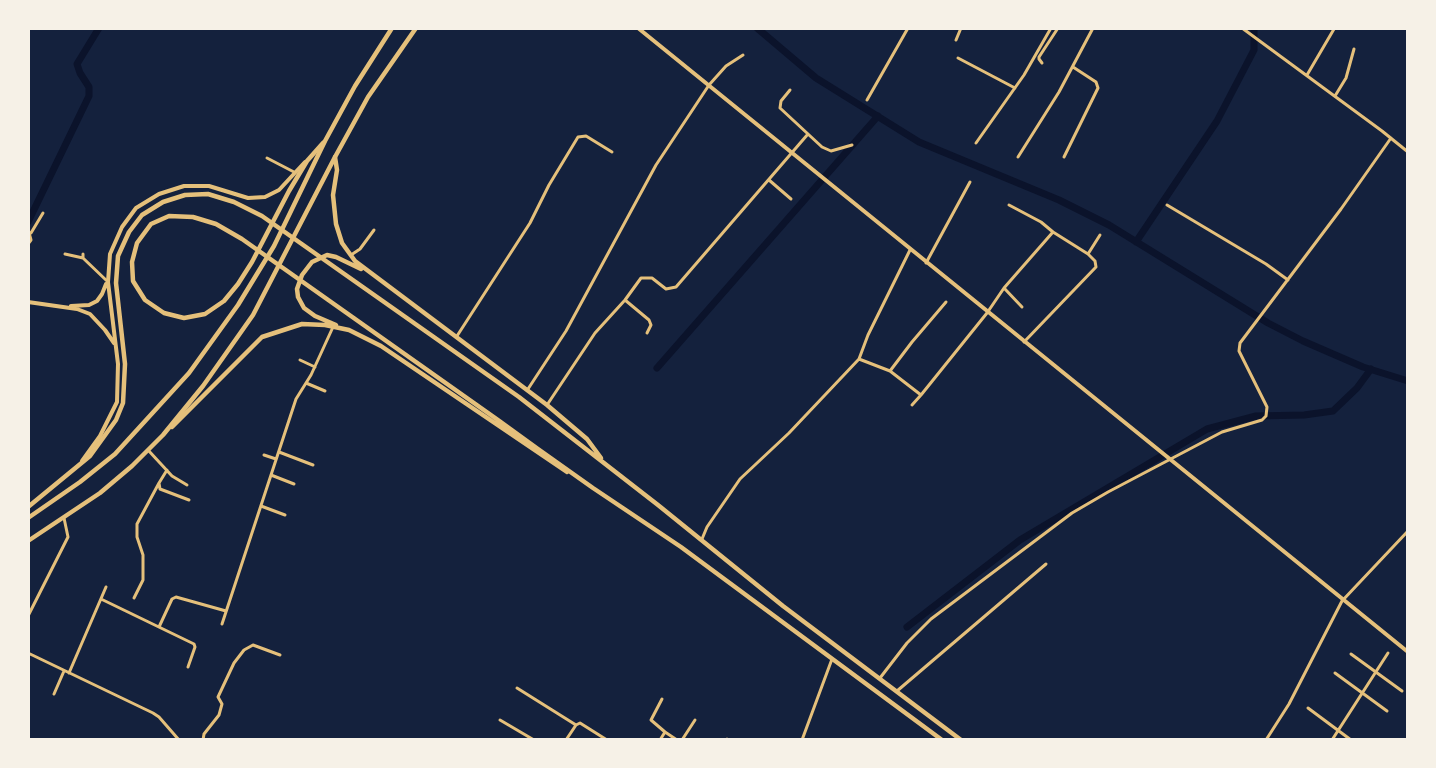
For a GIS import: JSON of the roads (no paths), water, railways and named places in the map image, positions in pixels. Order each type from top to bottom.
[{"type":"main road","points":[[28,518],[80,482],[115,454],[189,373],[238,305],[274,246],[325,141],[355,86],[392,28]]},
{"type":"main road","points":[[163,435],[203,386],[253,315],[334,157],[368,97],[416,28]]},
{"type":"main road","points":[[325,141],[307,161],[289,191],[252,262],[224,301],[205,314],[184,318],[164,313],[145,300],[132,280],[132,262],[137,243],[151,224],[169,216],[193,217],[216,224],[242,239],[498,420],[580,478],[681,547],[942,740]]},
{"type":"main road","points":[[334,157],[337,170],[333,195],[336,224],[342,243],[351,255],[364,269],[458,336],[547,405],[587,439],[603,461]]},
{"type":"main road","points":[[28,507],[78,466],[101,442],[117,420],[123,403],[125,364],[116,283],[118,256],[129,231],[142,215],[163,202],[185,195],[208,194],[234,202],[262,216],[519,396],[783,606],[961,740]]},
{"type":"main road","points":[[376,278],[347,261],[327,255],[312,262],[302,275],[297,289],[298,297],[304,308],[315,316],[381,346],[555,466],[580,478]]},
{"type":"main road","points":[[28,541],[102,491],[132,466],[262,337],[281,329],[303,324],[349,330]]},
{"type":"main road","points":[[951,740],[955,734]]},
{"type":"street","points":[[638,28],[1407,652]]},
{"type":"street","points":[[867,100],[908,28]]},
{"type":"street","points":[[956,40],[962,28]]},
{"type":"street","points":[[976,143],[1016,88],[1051,28]]},
{"type":"street","points":[[1042,63],[1039,57],[1058,28]]},
{"type":"street","points":[[1018,157],[1094,28]]},
{"type":"street","points":[[1242,28],[1407,152]]},
{"type":"street","points":[[1307,75],[1334,29]]},
{"type":"street","points":[[1335,96],[1346,78],[1354,49]]},
{"type":"street","points":[[528,390],[566,331],[656,165],[709,85],[726,66],[743,55]]},
{"type":"street","points":[[958,58],[1016,88]]},
{"type":"street","points":[[1064,157],[1098,88],[1096,82],[1073,67]]},
{"type":"street","points":[[790,90],[781,101],[780,108],[822,147],[831,151],[852,145]]},
{"type":"street","points":[[547,405],[595,333],[625,300],[641,278],[652,278],[666,289],[676,287],[808,134]]},
{"type":"street","points":[[458,336],[530,223],[549,185],[578,137],[586,136],[612,153]]},
{"type":"street","points":[[880,678],[907,642],[924,625],[1072,513],[1222,432],[1266,417],[1267,407],[1239,351],[1240,343],[1391,138]]},
{"type":"street","points":[[267,158],[294,172]]},
{"type":"street","points":[[28,302],[64,306],[89,305],[97,301],[107,281],[110,254],[122,227],[136,208],[159,194],[184,186],[209,186],[257,199],[279,190],[307,161]]},
{"type":"street","points":[[769,180],[791,199]]},
{"type":"street","points":[[926,263],[970,182]]},
{"type":"street","points":[[1009,205],[1041,222],[1088,254],[1097,264],[1094,271],[1024,342]]},
{"type":"street","points":[[1167,205],[1266,264],[1288,280]]},
{"type":"street","points":[[28,244],[31,240],[31,233],[43,213]]},
{"type":"street","points":[[28,229],[31,233]]},
{"type":"street","points":[[351,255],[360,249],[374,230]]},
{"type":"street","points":[[912,405],[987,313],[1004,288],[1053,232]]},
{"type":"street","points":[[1088,254],[1100,234]]},
{"type":"street","points":[[701,541],[707,527],[740,479],[789,433],[859,359],[868,335],[910,250]]},
{"type":"street","points":[[65,254],[83,256],[107,281]]},
{"type":"street","points":[[78,466],[100,436],[117,402],[117,352],[108,275]]},
{"type":"street","points":[[1004,288],[1022,308]]},
{"type":"street","points":[[625,300],[650,320],[651,325],[647,333]]},
{"type":"street","points":[[890,371],[946,302]]},
{"type":"street","points":[[64,306],[90,314],[108,333],[117,352]]},
{"type":"street","points":[[222,624],[296,399],[315,367],[333,327]]},
{"type":"street","points":[[859,359],[890,371],[921,395]]},
{"type":"street","points":[[300,360],[315,367]]},
{"type":"street","points":[[306,383],[325,391]]},
{"type":"street","points":[[148,450],[172,476],[187,485]]},
{"type":"street","points":[[279,452],[313,465]]},
{"type":"street","points":[[264,455],[276,459]]},
{"type":"street","points":[[134,598],[143,580],[143,555],[136,537],[137,524],[167,470]]},
{"type":"street","points":[[271,475],[294,484]]},
{"type":"street","points":[[159,483],[160,489],[189,500]]},
{"type":"street","points":[[261,506],[285,515]]},
{"type":"street","points":[[28,616],[68,537],[64,518]]},
{"type":"street","points":[[1266,740],[1289,704],[1342,601],[1407,531]]},
{"type":"street","points":[[897,691],[1046,564]]},
{"type":"street","points":[[69,673],[106,587]]},
{"type":"street","points":[[159,627],[172,599],[176,597],[226,611]]},
{"type":"street","points":[[101,599],[194,644],[188,667]]},
{"type":"street","points":[[203,740],[204,734],[219,715],[222,704],[218,697],[234,663],[244,650],[253,645],[280,655]]},
{"type":"street","points":[[1332,740],[1388,653]]},
{"type":"street","points":[[28,654],[153,713],[179,740]]},
{"type":"street","points":[[1351,654],[1402,691]]},
{"type":"street","points":[[802,740],[832,657]]},
{"type":"street","points":[[54,694],[64,671]]},
{"type":"street","points":[[1335,673],[1388,711]]},
{"type":"street","points":[[517,688],[576,725],[580,723],[607,740]]},
{"type":"street","points":[[662,699],[651,720],[677,740]]},
{"type":"street","points":[[1308,708],[1352,740]]},
{"type":"street","points":[[500,720],[534,740]]},
{"type":"street","points":[[682,740],[695,720]]},
{"type":"street","points":[[567,740],[576,725]]},
{"type":"street","points":[[660,740],[665,732]]},
{"type":"waterway","points":[[28,222],[89,96],[89,87],[77,64],[99,28]]},
{"type":"waterway","points":[[757,28],[816,78],[919,142],[1059,200],[1109,225],[1268,323],[1303,341],[1363,367],[1408,381]]},
{"type":"waterway","points":[[1136,242],[1217,121],[1254,50],[1254,28]]},
{"type":"waterway","points":[[657,368],[878,116]]},
{"type":"waterway","points":[[907,627],[1020,540],[1207,429],[1256,416],[1304,415],[1333,411],[1357,388],[1371,369]]}]
